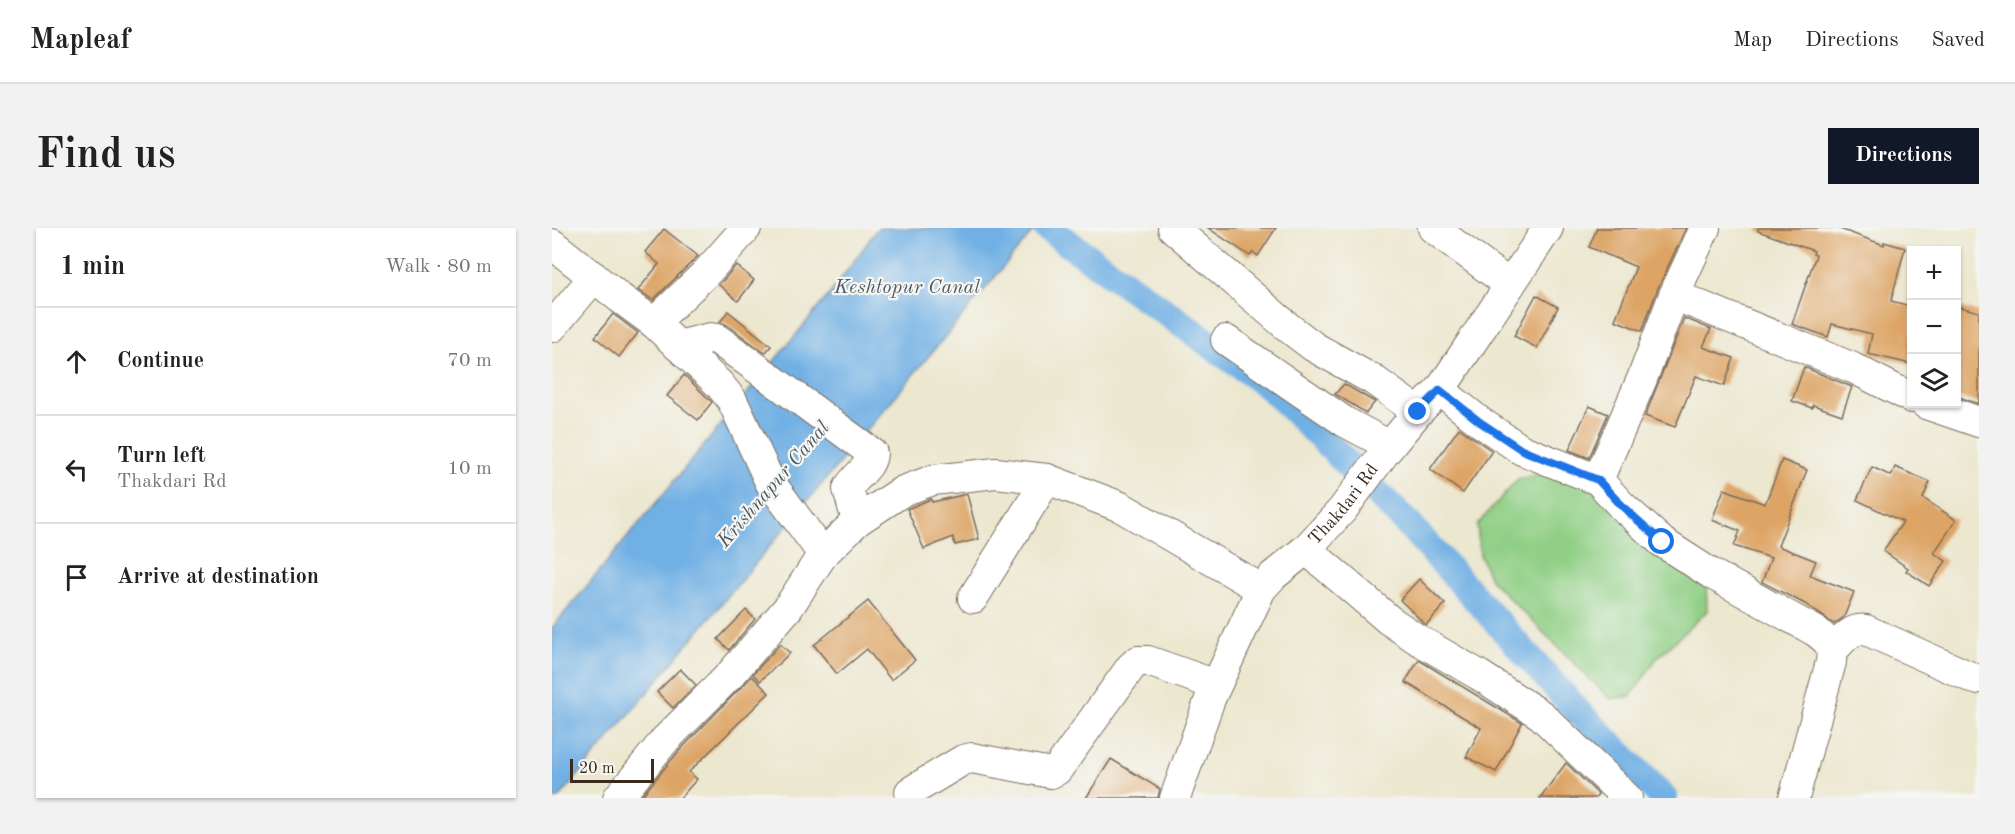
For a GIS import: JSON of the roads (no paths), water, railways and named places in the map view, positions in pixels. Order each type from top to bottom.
[{"type":"street","points":[[654,323],[707,272],[746,228]]},
{"type":"street","points":[[1173,228],[1314,347],[1375,381],[1418,412]]},
{"type":"street","points":[[1433,228],[1510,285]]},
{"type":"street","name":"Thakdari Rd","points":[[1175,798],[1216,685],[1261,590],[1273,576],[1306,549],[1343,509],[1387,449],[1440,390],[1548,228]]},
{"type":"street","points":[[1598,480],[1642,379],[1674,295],[1705,228]]},
{"type":"street","points":[[552,244],[654,323],[719,384],[732,400],[770,482],[824,554]]},
{"type":"street","points":[[552,327],[594,277]]},
{"type":"street","points":[[1674,295],[1853,368],[1907,396]]},
{"type":"street","points":[[678,346],[710,338],[717,339],[872,453],[869,464],[848,489],[857,521]]},
{"type":"street","points":[[1226,340],[1387,449]]},
{"type":"street","points":[[1440,390],[1480,422],[1522,450],[1598,480],[1622,506],[1662,542],[1710,573],[1815,631],[1827,641],[1832,651]]},
{"type":"street","points":[[1938,408],[1979,422]]},
{"type":"street","points":[[618,798],[665,740],[730,675],[788,608],[824,554],[857,521],[903,491],[933,480],[996,473],[1047,478],[1121,507],[1261,590]]},
{"type":"street","points":[[973,598],[1047,478]]},
{"type":"street","points":[[1306,549],[1389,620],[1541,715],[1627,798]]},
{"type":"street","points":[[1794,798],[1832,651],[1851,632],[1858,628],[1866,630],[1975,680]]},
{"type":"street","points":[[910,792],[963,760],[972,758],[1050,773],[1057,770],[1131,667],[1138,661],[1148,661],[1216,685]]},
{"type":"water","name":"Keshtopur Canal","points":[[878,228],[1036,228],[559,798],[552,798],[552,628],[833,290]]},
{"type":"waterway","points":[[1047,228],[1269,386],[1410,526],[1581,715],[1664,798]]},
{"type":"water label","name":"Krishnapur Canal","points":[[774,485]]}]
